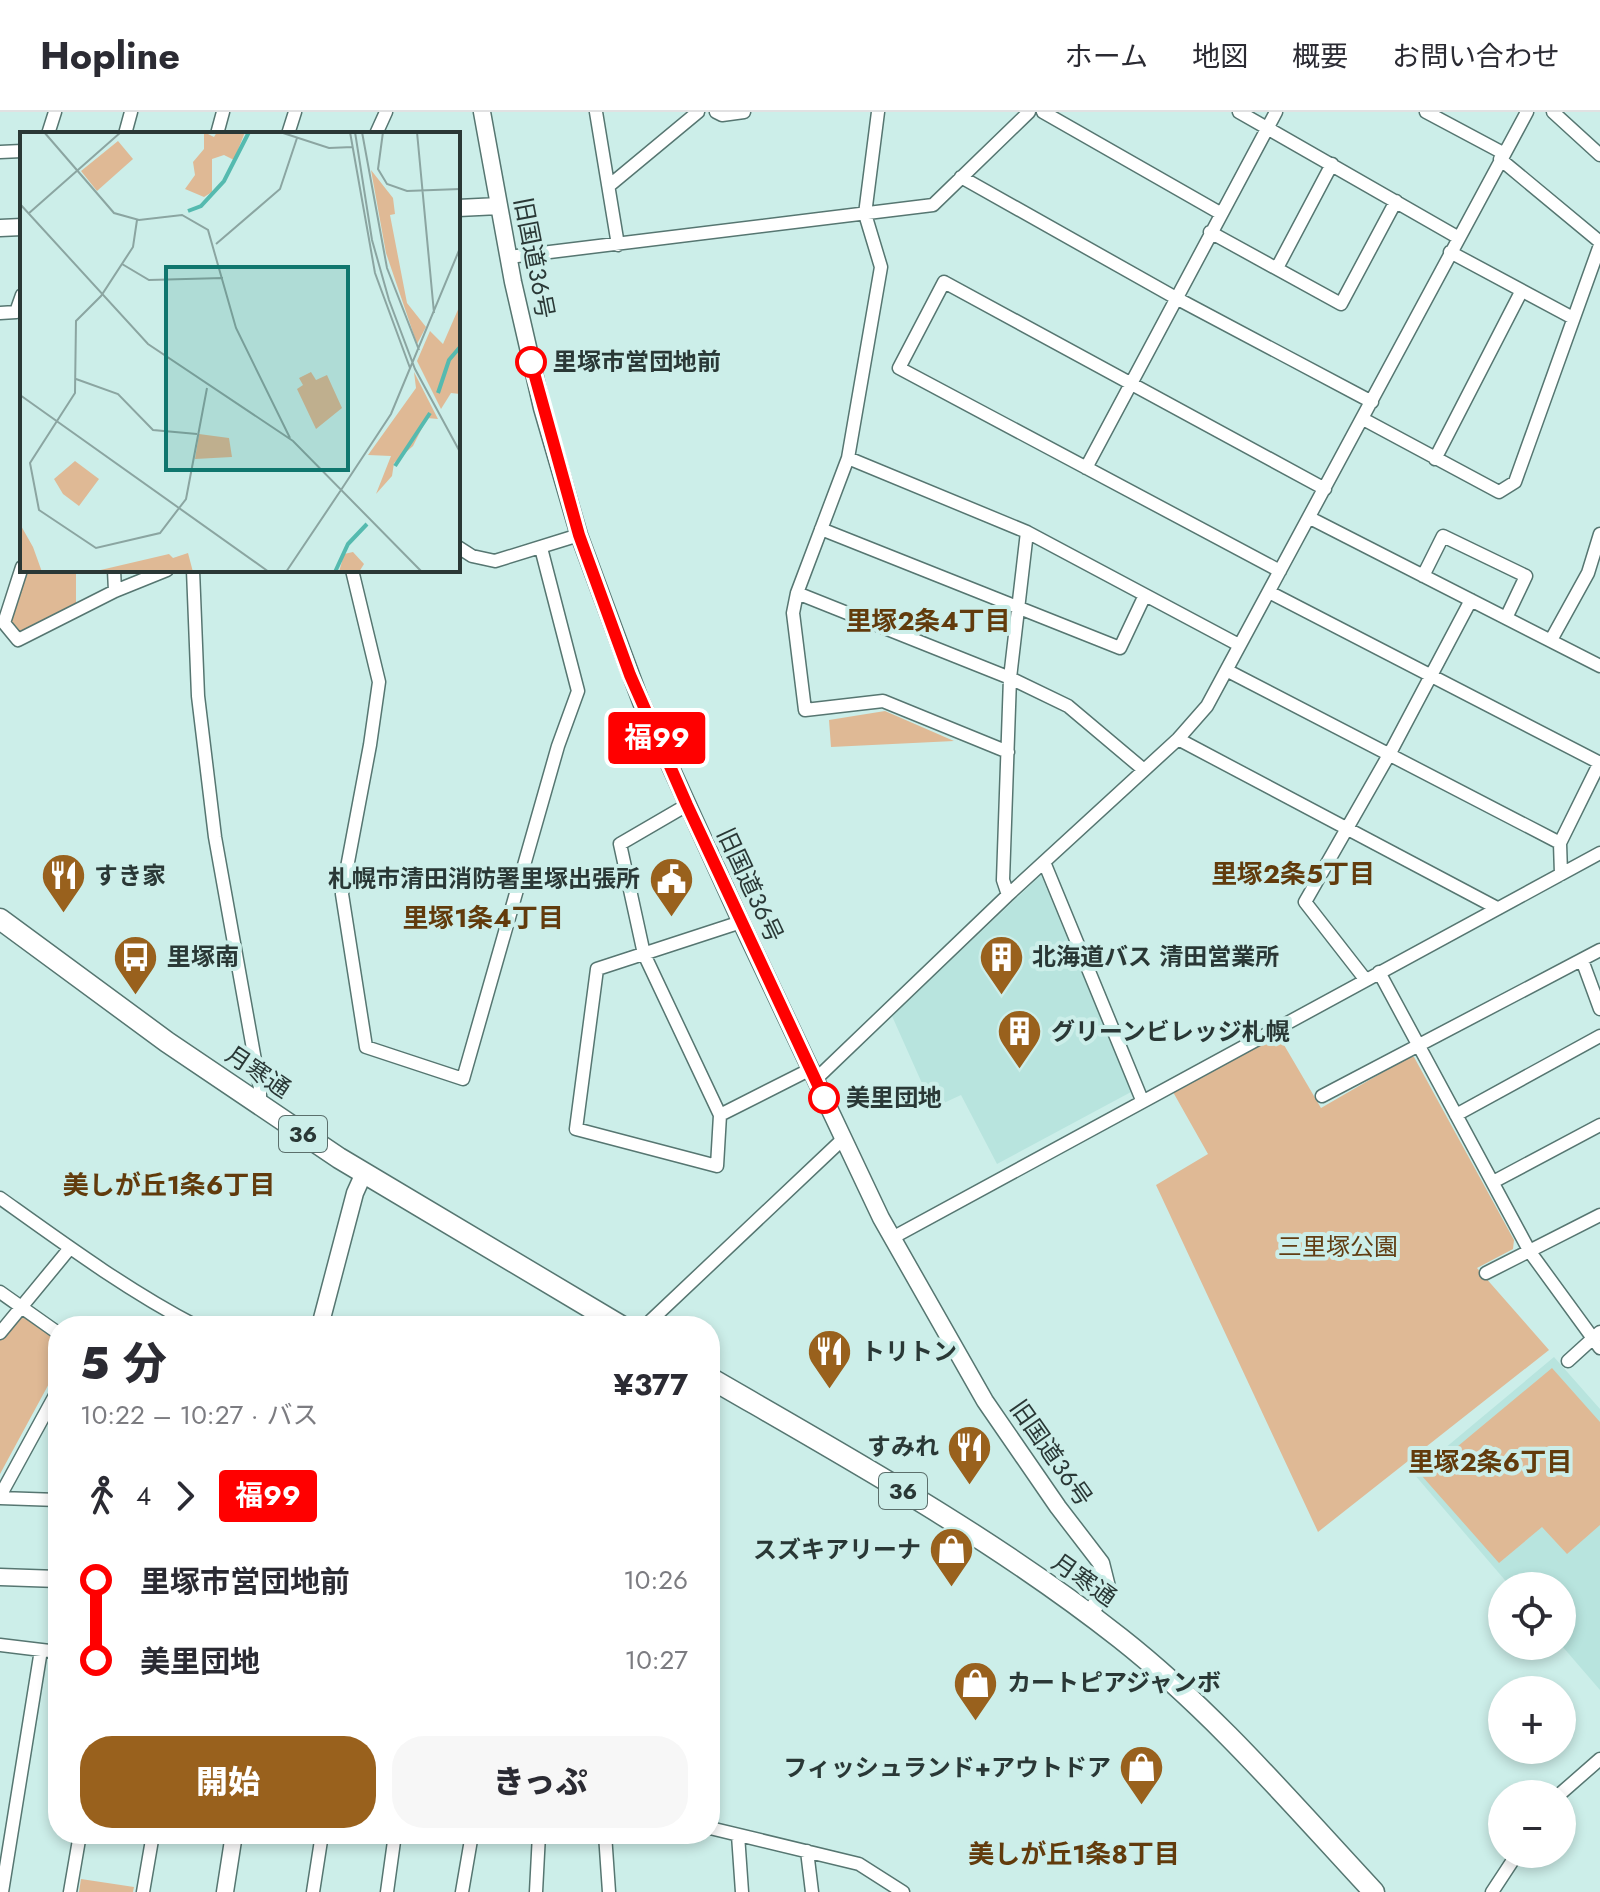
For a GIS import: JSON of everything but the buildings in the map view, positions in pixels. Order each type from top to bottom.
[{"type":"highway","name":"月寒通","points":[[0,919],[260,1106],[364,1173],[604,1316]]},
{"type":"highway","name":"月寒通","points":[[720,1384],[944,1516],[1089,1615],[1167,1678],[1248,1757],[1374,1892]]},
{"type":"street","points":[[49,132],[55,112]]},
{"type":"street","points":[[126,132],[131,112]]},
{"type":"street","points":[[218,132],[223,112]]},
{"type":"street","points":[[289,132],[295,112]]},
{"type":"street","points":[[377,132],[386,112]]},
{"type":"street","name":"旧国道36号","points":[[482,112],[542,408],[579,535],[624,661],[741,922],[892,1238],[985,1401],[1101,1563],[1107,1587],[1089,1615]]},
{"type":"street","points":[[596,112],[618,245]]},
{"type":"street","points":[[610,185],[698,112]]},
{"type":"street","points":[[716,112],[722,115],[744,112]]},
{"type":"street","points":[[878,112],[865,214],[881,267],[848,458],[797,593],[793,613],[805,710],[883,701],[1008,752]]},
{"type":"street","points":[[509,257],[933,205],[1029,112]]},
{"type":"street","points":[[1043,112],[1220,213]]},
{"type":"street","points":[[1239,112],[1459,238]]},
{"type":"street","points":[[1086,468],[1276,112]]},
{"type":"street","points":[[1363,419],[1499,492],[1515,482],[1600,244],[1502,156],[1426,112]]},
{"type":"street","points":[[720,1115],[813,1074],[1178,739],[1207,706],[1527,112]]},
{"type":"street","points":[[1553,112],[1600,155]]},
{"type":"street","points":[[0,152],[20,151]]},
{"type":"street","points":[[1277,268],[1332,164]]},
{"type":"street","points":[[961,177],[1176,298],[1372,402]]},
{"type":"street","points":[[1210,232],[1341,304],[1396,201]]},
{"type":"street","points":[[460,208],[499,206]]},
{"type":"street","points":[[0,228],[20,226]]},
{"type":"street","points":[[1450,252],[1573,318]]},
{"type":"street","points":[[1280,571],[899,368],[944,282],[1325,489]]},
{"type":"street","points":[[1435,459],[1521,292]]},
{"type":"street","points":[[0,313],[16,312],[20,301]]},
{"type":"street","points":[[848,458],[1027,532],[1239,645]]},
{"type":"street","points":[[1310,518],[1600,666]]},
{"type":"street","points":[[821,529],[1120,648],[1145,595]]},
{"type":"street","points":[[1008,895],[1003,880],[1010,678],[1027,532]]},
{"type":"street","points":[[1551,640],[1588,573],[1600,534]]},
{"type":"street","points":[[460,548],[472,556],[495,561],[579,535]]},
{"type":"street","points":[[1423,576],[1443,536],[1526,576],[1506,618]]},
{"type":"street","points":[[352,572],[379,682],[366,773],[342,894],[366,1047],[463,1079],[558,746],[578,691],[541,548]]},
{"type":"street","points":[[20,572],[4,623],[18,640],[115,591],[162,572]]},
{"type":"street","points":[[114,572],[115,591]]},
{"type":"street","points":[[193,572],[198,696],[215,837],[260,1088],[260,1106]]},
{"type":"street","points":[[1269,592],[1600,763],[1560,843],[1561,874]]},
{"type":"street","points":[[797,593],[1010,678],[1068,706],[1144,770]]},
{"type":"street","points":[[1365,979],[1305,902],[1390,753],[1471,600]]},
{"type":"street","points":[[1228,671],[1560,843]]},
{"type":"street","points":[[1178,739],[1497,908]]},
{"type":"street","points":[[687,805],[620,844],[644,954],[720,1115],[717,1166],[576,1129],[597,969],[644,954],[741,922]]},
{"type":"street","points":[[892,1238],[1600,853]]},
{"type":"street","points":[[1044,862],[1142,1100]]},
{"type":"street","points":[[1322,1096],[1600,950]]},
{"type":"street","points":[[1582,960],[1600,1009]]},
{"type":"street","points":[[1379,972],[1530,1252],[1597,1340],[1568,1361]]},
{"type":"street","points":[[1456,1115],[1600,1036]]},
{"type":"street","points":[[1493,1182],[1600,1125]]},
{"type":"street","points":[[656,1316],[844,1138]]},
{"type":"street","points":[[323,1316],[355,1193],[364,1173]]},
{"type":"street","points":[[0,1198],[70,1248],[177,1316]]},
{"type":"street","points":[[1486,1273],[1600,1215]]},
{"type":"street","points":[[0,1333],[70,1248]]},
{"type":"street","points":[[0,1292],[48,1326]]},
{"type":"street","points":[[48,1408],[0,1497],[48,1499]]},
{"type":"street","points":[[0,1577],[48,1579]]},
{"type":"street","points":[[0,1645],[48,1651]]},
{"type":"street","points":[[2,1892],[41,1650]]},
{"type":"street","points":[[1576,1780],[1600,1759]]},
{"type":"street","points":[[720,1830],[859,1864],[903,1892]]},
{"type":"street","points":[[738,1835],[742,1892]]},
{"type":"street","points":[[70,1892],[78,1844]]},
{"type":"street","points":[[143,1892],[151,1844]]},
{"type":"street","points":[[225,1892],[232,1844]]},
{"type":"street","points":[[313,1892],[320,1844]]},
{"type":"street","points":[[387,1892],[394,1844]]},
{"type":"street","points":[[462,1892],[470,1844]]},
{"type":"street","points":[[536,1892],[538,1844]]},
{"type":"street","points":[[606,1844],[609,1892]]},
{"type":"street","points":[[807,1851],[812,1892]]},
{"type":"street","points":[[1492,1892],[1508,1868]]},
{"type":"shaded area","points":[[1041,875],[1131,1092],[997,1164],[961,1095],[933,1108],[892,1016]]},
{"type":"shaded area","points":[[1554,1357],[1600,1409],[1600,1690],[1574,1660],[1576,1572],[1498,1572],[1414,1474]]},
{"type":"green space","points":[[21,572],[76,572],[76,611],[18,640],[4,623]]},
{"type":"green space","points":[[885,711],[954,741],[831,747],[829,720]]},
{"type":"green space","name":"三里塚公園","points":[[1277,1033],[1321,1108],[1409,1057],[1414,1057],[1514,1240],[1513,1249],[1477,1268],[1549,1350],[1318,1532],[1156,1185],[1208,1154],[1173,1092]]},
{"type":"green space","points":[[24,1317],[48,1333],[48,1385],[0,1474],[0,1339],[16,1318]]},
{"type":"green space","points":[[1552,1368],[1600,1422],[1600,1525],[1567,1554],[1542,1527],[1499,1563],[1422,1476]]},
{"type":"green space","points":[[81,1879],[134,1887],[133,1892],[79,1892]]},
{"type":"bus line","name":"福99","points":[[531,362],[579,535],[630,675],[824,1098]]},
{"type":"place","name":"里塚市営団地前","points":[[531,362]]},
{"type":"place","name":"すき家","points":[[63,915]]},
{"type":"place","name":"札幌市清田消防署里塚出張所","points":[[671,918]]},
{"type":"place","name":"里塚南","points":[[136,996]]},
{"type":"place","name":"北海道バス 清田営業所","points":[[1001,996]]},
{"type":"place","name":"グリーンビレッジ札幌","points":[[1020,1071]]},
{"type":"place","name":"美里団地","points":[[824,1098]]},
{"type":"place","name":"トリトン","points":[[830,1391]]},
{"type":"place","name":"すみれ","points":[[970,1486]]},
{"type":"place","name":"スズキアリーナ","points":[[952,1589]]},
{"type":"place","name":"カートピアジャンボ","points":[[976,1722]]},
{"type":"place","name":"フィッシュランド+アウトドア","points":[[1142,1807]]},
{"type":"district","name":"里塚2条4丁目","points":[[928,621]]},
{"type":"district","name":"里塚2条5丁目","points":[[1293,874]]},
{"type":"district","name":"里塚1条4丁目","points":[[483,918]]},
{"type":"district","name":"美しが丘1条6丁目","points":[[169,1185]]},
{"type":"district","name":"里塚2条6丁目","points":[[1490,1462]]},
{"type":"district","name":"美しが丘1条8丁目","points":[[1074,1854]]}]
